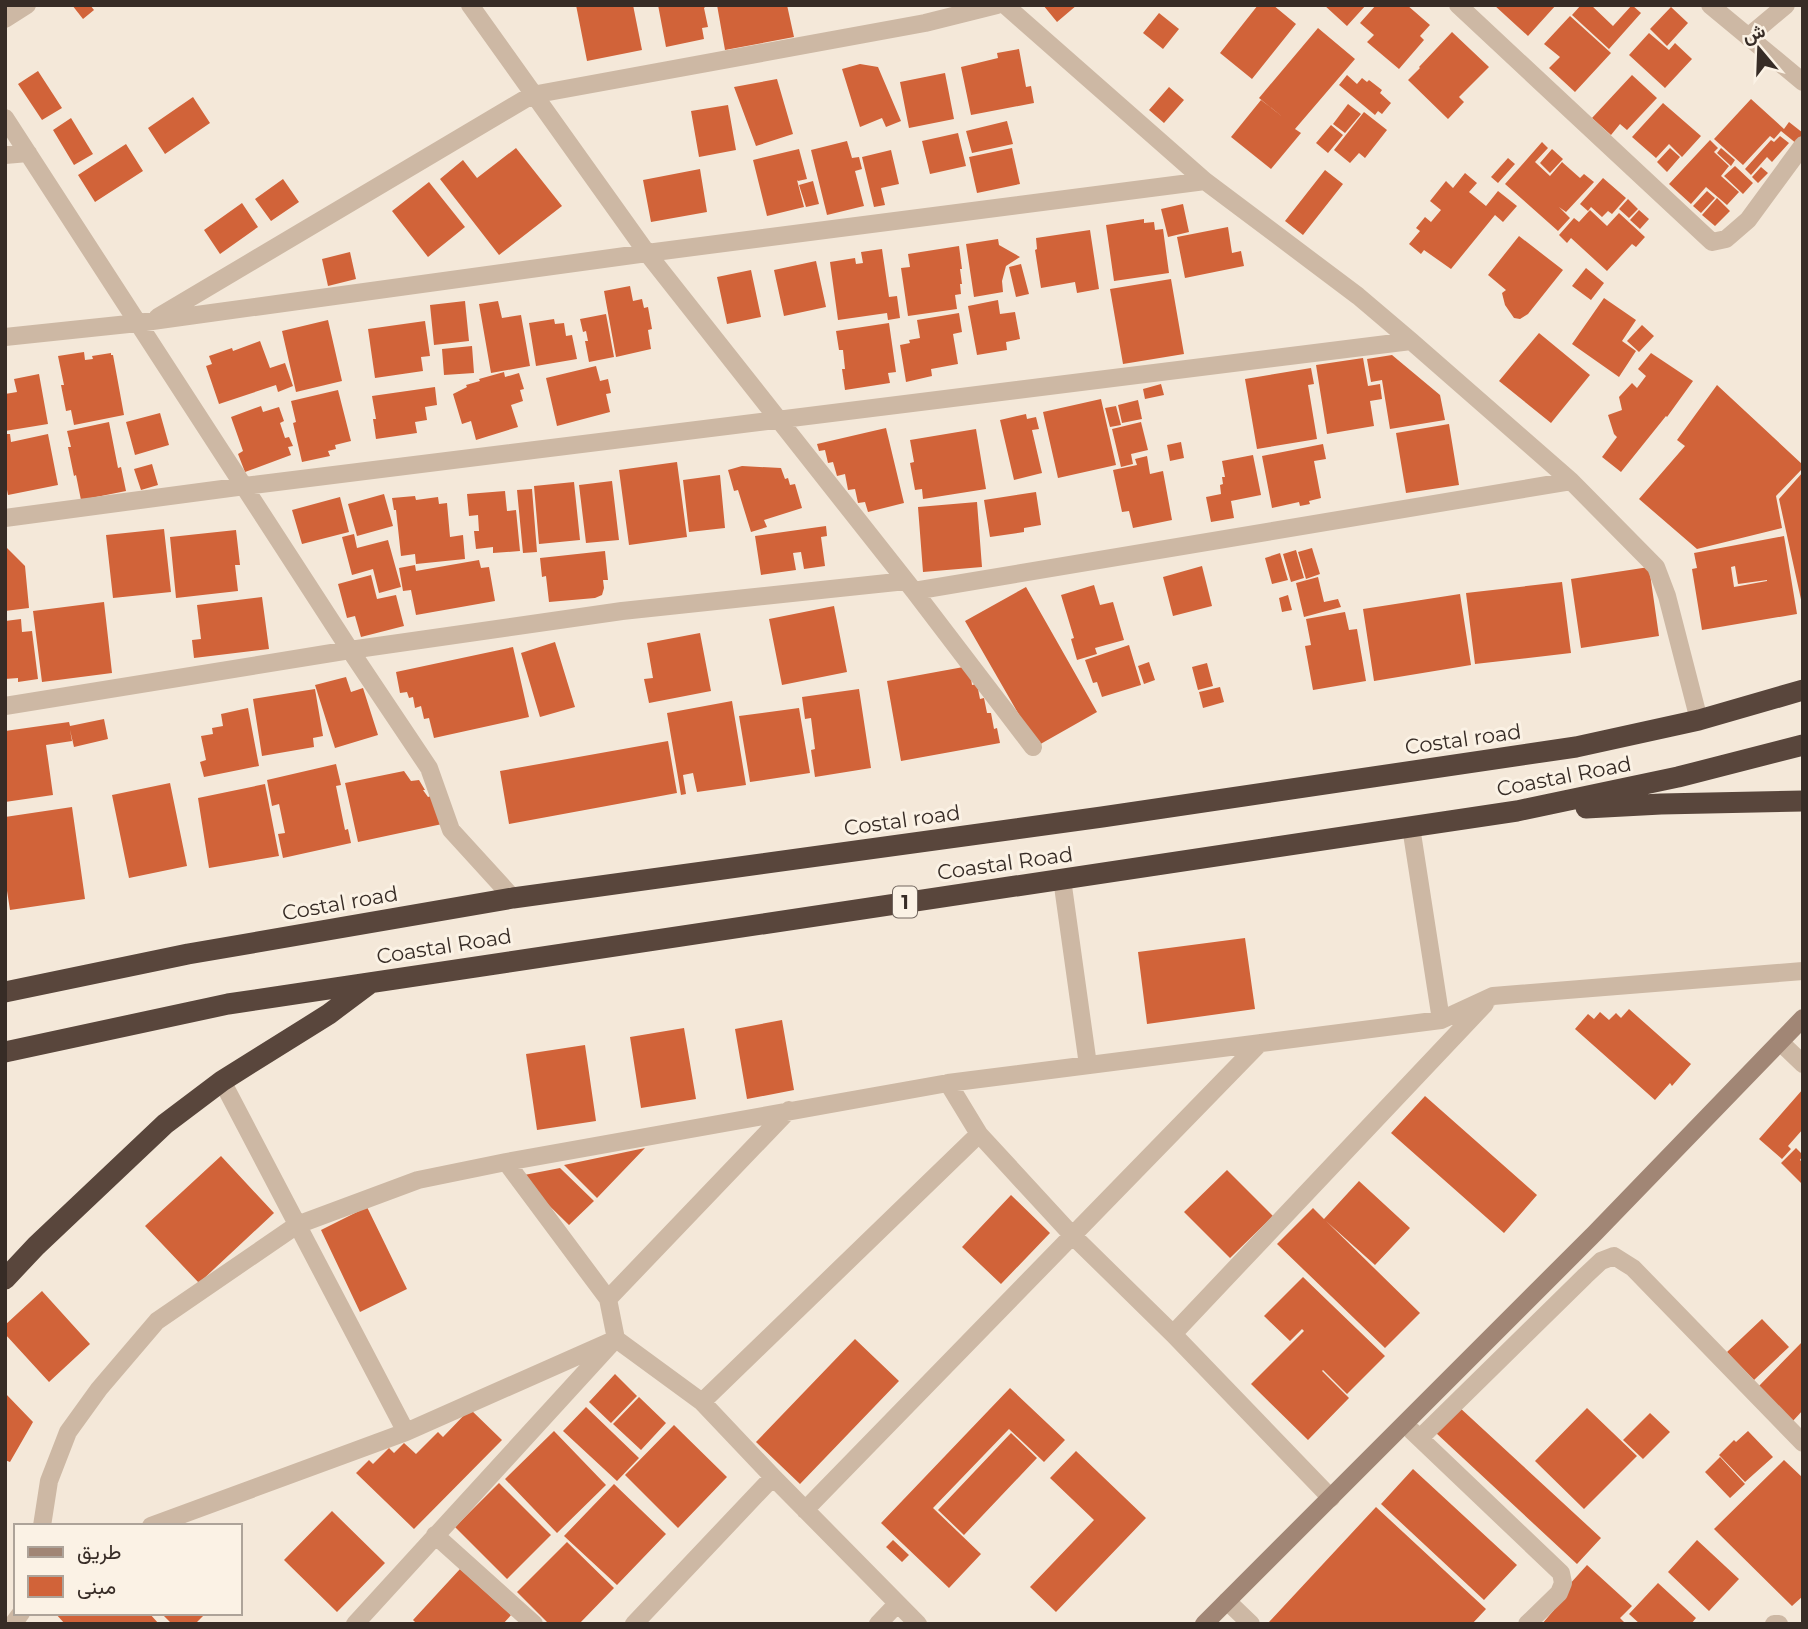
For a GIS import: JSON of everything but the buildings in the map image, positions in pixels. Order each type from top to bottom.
[{"type":"highway","name":"Costal road","points":[[6,989],[188,954],[513,898],[1102,817],[1576,747],[1699,720],[1803,690]]},
{"type":"highway","name":"Coastal Road","points":[[5,1052],[228,1004],[1517,811],[1678,777],[1803,745]]},
{"type":"highway","points":[[1517,811],[1661,804],[1803,802]]},
{"type":"highway","points":[[5,1279],[36,1246],[165,1124],[222,1081],[329,1014],[373,982]]},
{"type":"street","points":[[5,19],[27,5]]},
{"type":"street","points":[[470,5],[647,253],[910,586],[1033,747]]},
{"type":"street","points":[[145,321],[532,95],[925,23],[997,5]]},
{"type":"street","points":[[1005,5],[1205,181],[1358,296],[1411,341],[1572,481],[1656,567],[1667,596],[1699,720]]},
{"type":"street","points":[[1458,5],[1712,242],[1726,239],[1748,220],[1803,145]]},
{"type":"street","points":[[1710,5],[1803,82]]},
{"type":"street","points":[[1748,37],[1786,5]]},
{"type":"street","points":[[5,118],[145,321],[245,486],[429,768],[451,830],[513,898]]},
{"type":"street","points":[[5,155],[28,153]]},
{"type":"street","points":[[5,337],[145,321],[1205,181]]},
{"type":"street","points":[[5,519],[245,486],[1411,341]]},
{"type":"street","points":[[5,706],[350,650],[622,611],[910,586],[1572,481]]},
{"type":"street","points":[[1411,827],[1441,1020]]},
{"type":"street","points":[[1062,879],[1088,1065]]},
{"type":"street","points":[[42,1524],[49,1481],[68,1432],[99,1389],[157,1321],[297,1225],[418,1180],[948,1083],[1441,1020],[1493,996],[1803,971]]},
{"type":"street","points":[[1173,1335],[1493,996]]},
{"type":"street","points":[[1204,1624],[1585,1243],[1803,1018]]},
{"type":"street","points":[[1780,1042],[1803,1064]]},
{"type":"street","points":[[805,1510],[1260,1043]]},
{"type":"street","points":[[222,1081],[406,1432]]},
{"type":"street","points":[[948,1083],[979,1134],[1072,1236],[1331,1497]]},
{"type":"street","points":[[608,1299],[789,1111]]},
{"type":"street","points":[[702,1402],[979,1134]]},
{"type":"street","points":[[506,1162],[608,1299],[616,1339],[702,1402],[918,1624]]},
{"type":"street","points":[[1420,1438],[1585,1276],[1601,1261],[1614,1256],[1633,1268],[1803,1443]]},
{"type":"street","points":[[156,1524],[406,1432],[616,1339]]},
{"type":"street","points":[[355,1624],[616,1339]]},
{"type":"street","points":[[1405,1423],[1561,1573],[1563,1583],[1559,1593],[1527,1624]]},
{"type":"street","points":[[634,1624],[773,1477]]},
{"type":"street","points":[[435,1535],[534,1624]]},
{"type":"street","points":[[1227,1601],[1251,1624]]},
{"type":"street","points":[[878,1624],[897,1604]]},
{"type":"street","points":[[1774,1624],[1779,1624]]}]
